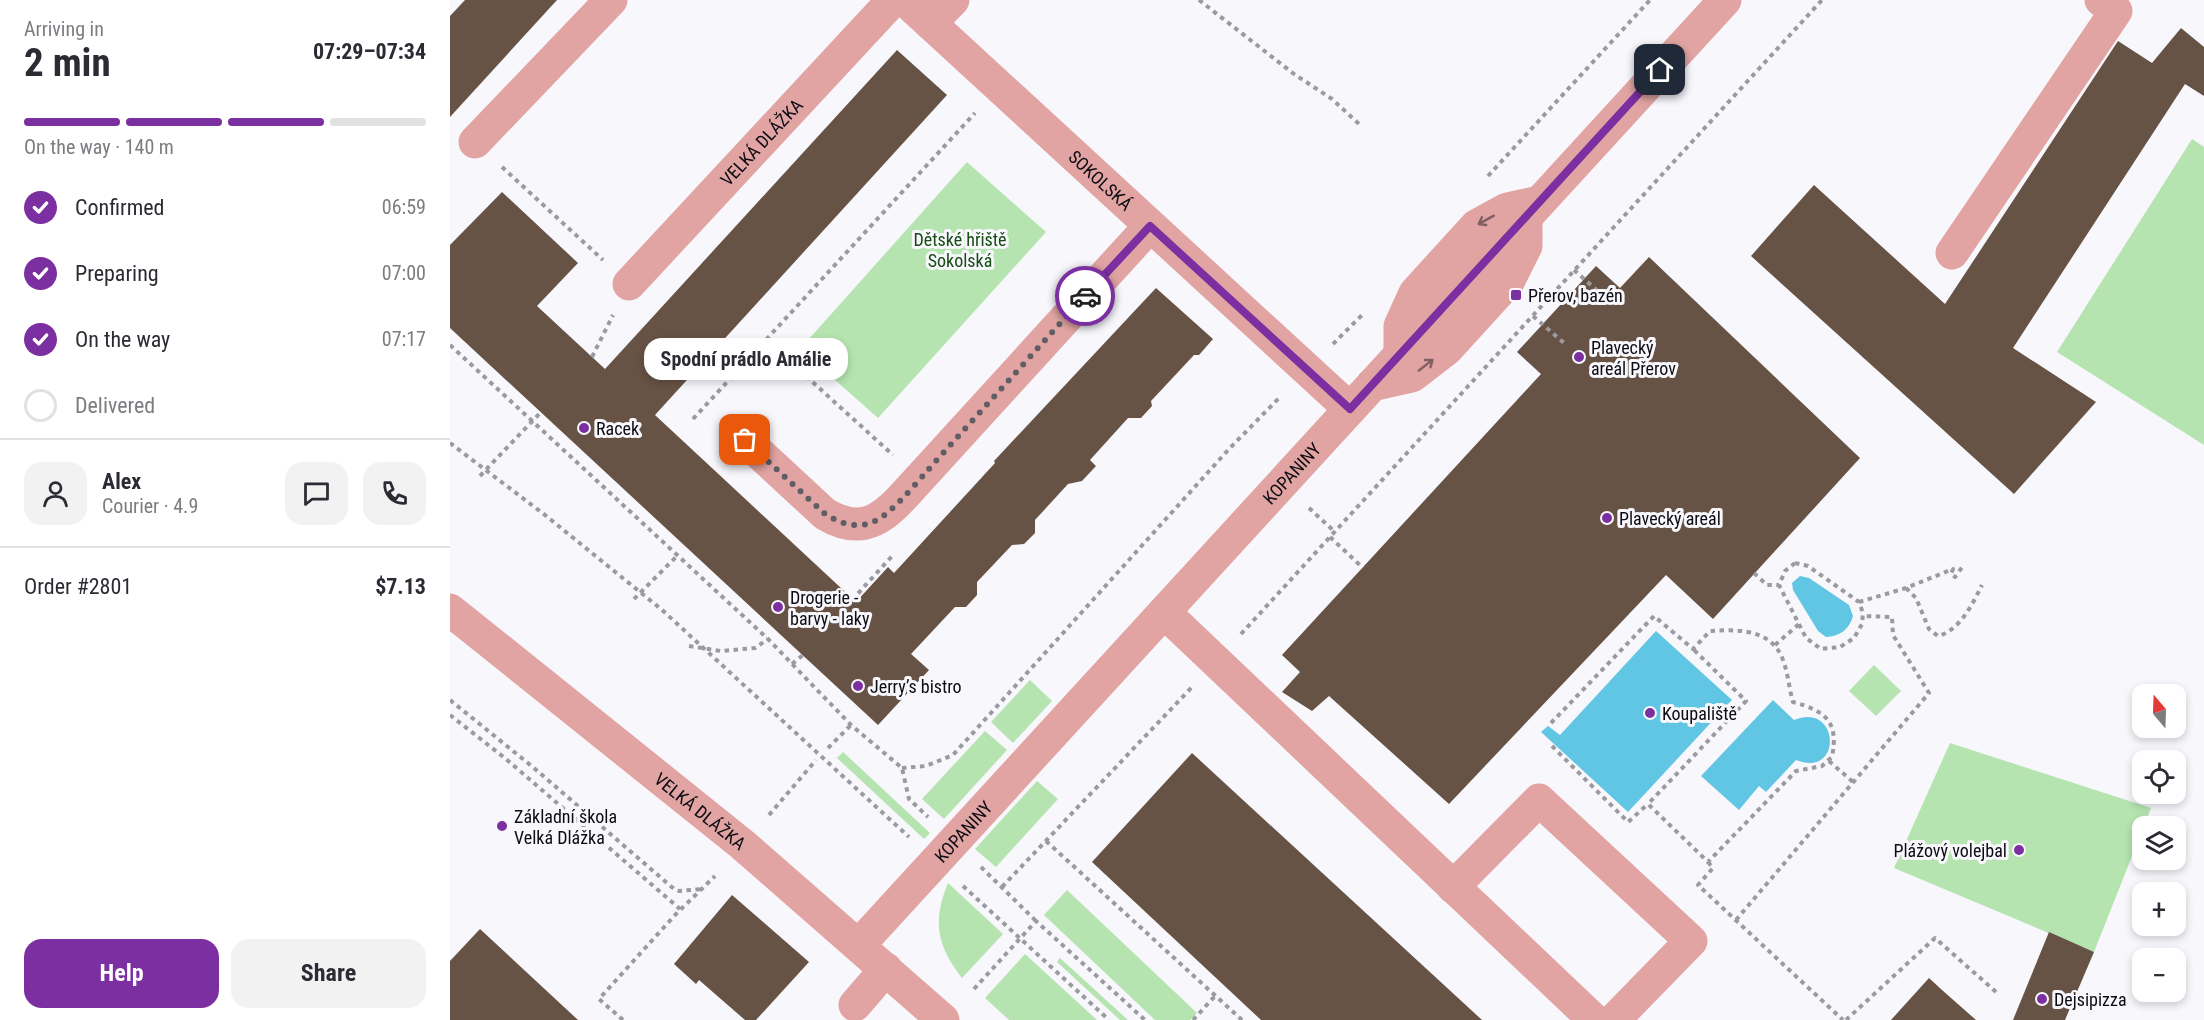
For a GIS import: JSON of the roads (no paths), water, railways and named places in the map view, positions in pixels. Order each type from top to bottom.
[{"type":"street","points":[[475,142],[611,0]]},
{"type":"street","name":"VELKÁ DLÁŽKA","points":[[629,284],[893,0]]},
{"type":"street","name":"SOKOLSKÁ","points":[[905,0],[1350,409]]},
{"type":"street","points":[[930,23],[953,0]]},
{"type":"street","name":"KOPANINY","points":[[860,945],[1725,0]]},
{"type":"street","points":[[1952,253],[2116,11],[2101,0]]},
{"type":"street","points":[[1372,386],[1412,376],[1447,348],[1508,282],[1526,246],[1533,209]]},
{"type":"street","points":[[745,440],[825,514],[838,522],[865,525],[877,520],[888,513],[1150,226]]},
{"type":"street","name":"VELKÁ DLÁŽKA","points":[[450,610],[743,845],[943,1020]]},
{"type":"street","points":[[1164,612],[1594,1020]]},
{"type":"street","points":[[1453,887],[1539,800],[1690,941],[1614,1020]]},
{"type":"street","points":[[855,1005],[886,969]]},
{"type":"water","points":[[1800,576],[1809,578],[1849,605],[1853,616],[1843,631],[1826,637],[1818,631],[1793,590],[1792,583]]},
{"type":"water","name":"Koupaliště","points":[[1656,631],[1732,700],[1628,812],[1541,732],[1548,726],[1560,735]]},
{"type":"water","points":[[1773,700],[1794,720],[1809,717],[1820,721],[1827,729],[1830,740],[1828,751],[1822,759],[1811,763],[1796,760],[1766,792],[1759,786],[1739,810],[1701,776]]},
{"type":"place","name":"Přerov, bazén","points":[[1516,295]]},
{"type":"place","name":"Plavecký areál Přerov","points":[[1579,357]]},
{"type":"place","name":"Racek","points":[[584,428]]},
{"type":"place","name":"Spodní prádlo Amálie","points":[[745,440]]},
{"type":"place","name":"Plavecký areál","points":[[1607,518]]},
{"type":"place","name":"Drogerie - barvy - laky","points":[[778,607]]},
{"type":"place","name":"Jerry’s bistro","points":[[858,686]]},
{"type":"place","name":"Koupaliště","points":[[1650,713]]},
{"type":"place","name":"Základní škola Velká Dlážka","points":[[502,826]]},
{"type":"place","name":"Plážový volejbal","points":[[2019,850]]},
{"type":"place","name":"Dejsipizza","points":[[2042,999]]},
{"type":"park label","name":"Dětské hřiště Sokolská","points":[[960,249]]}]
